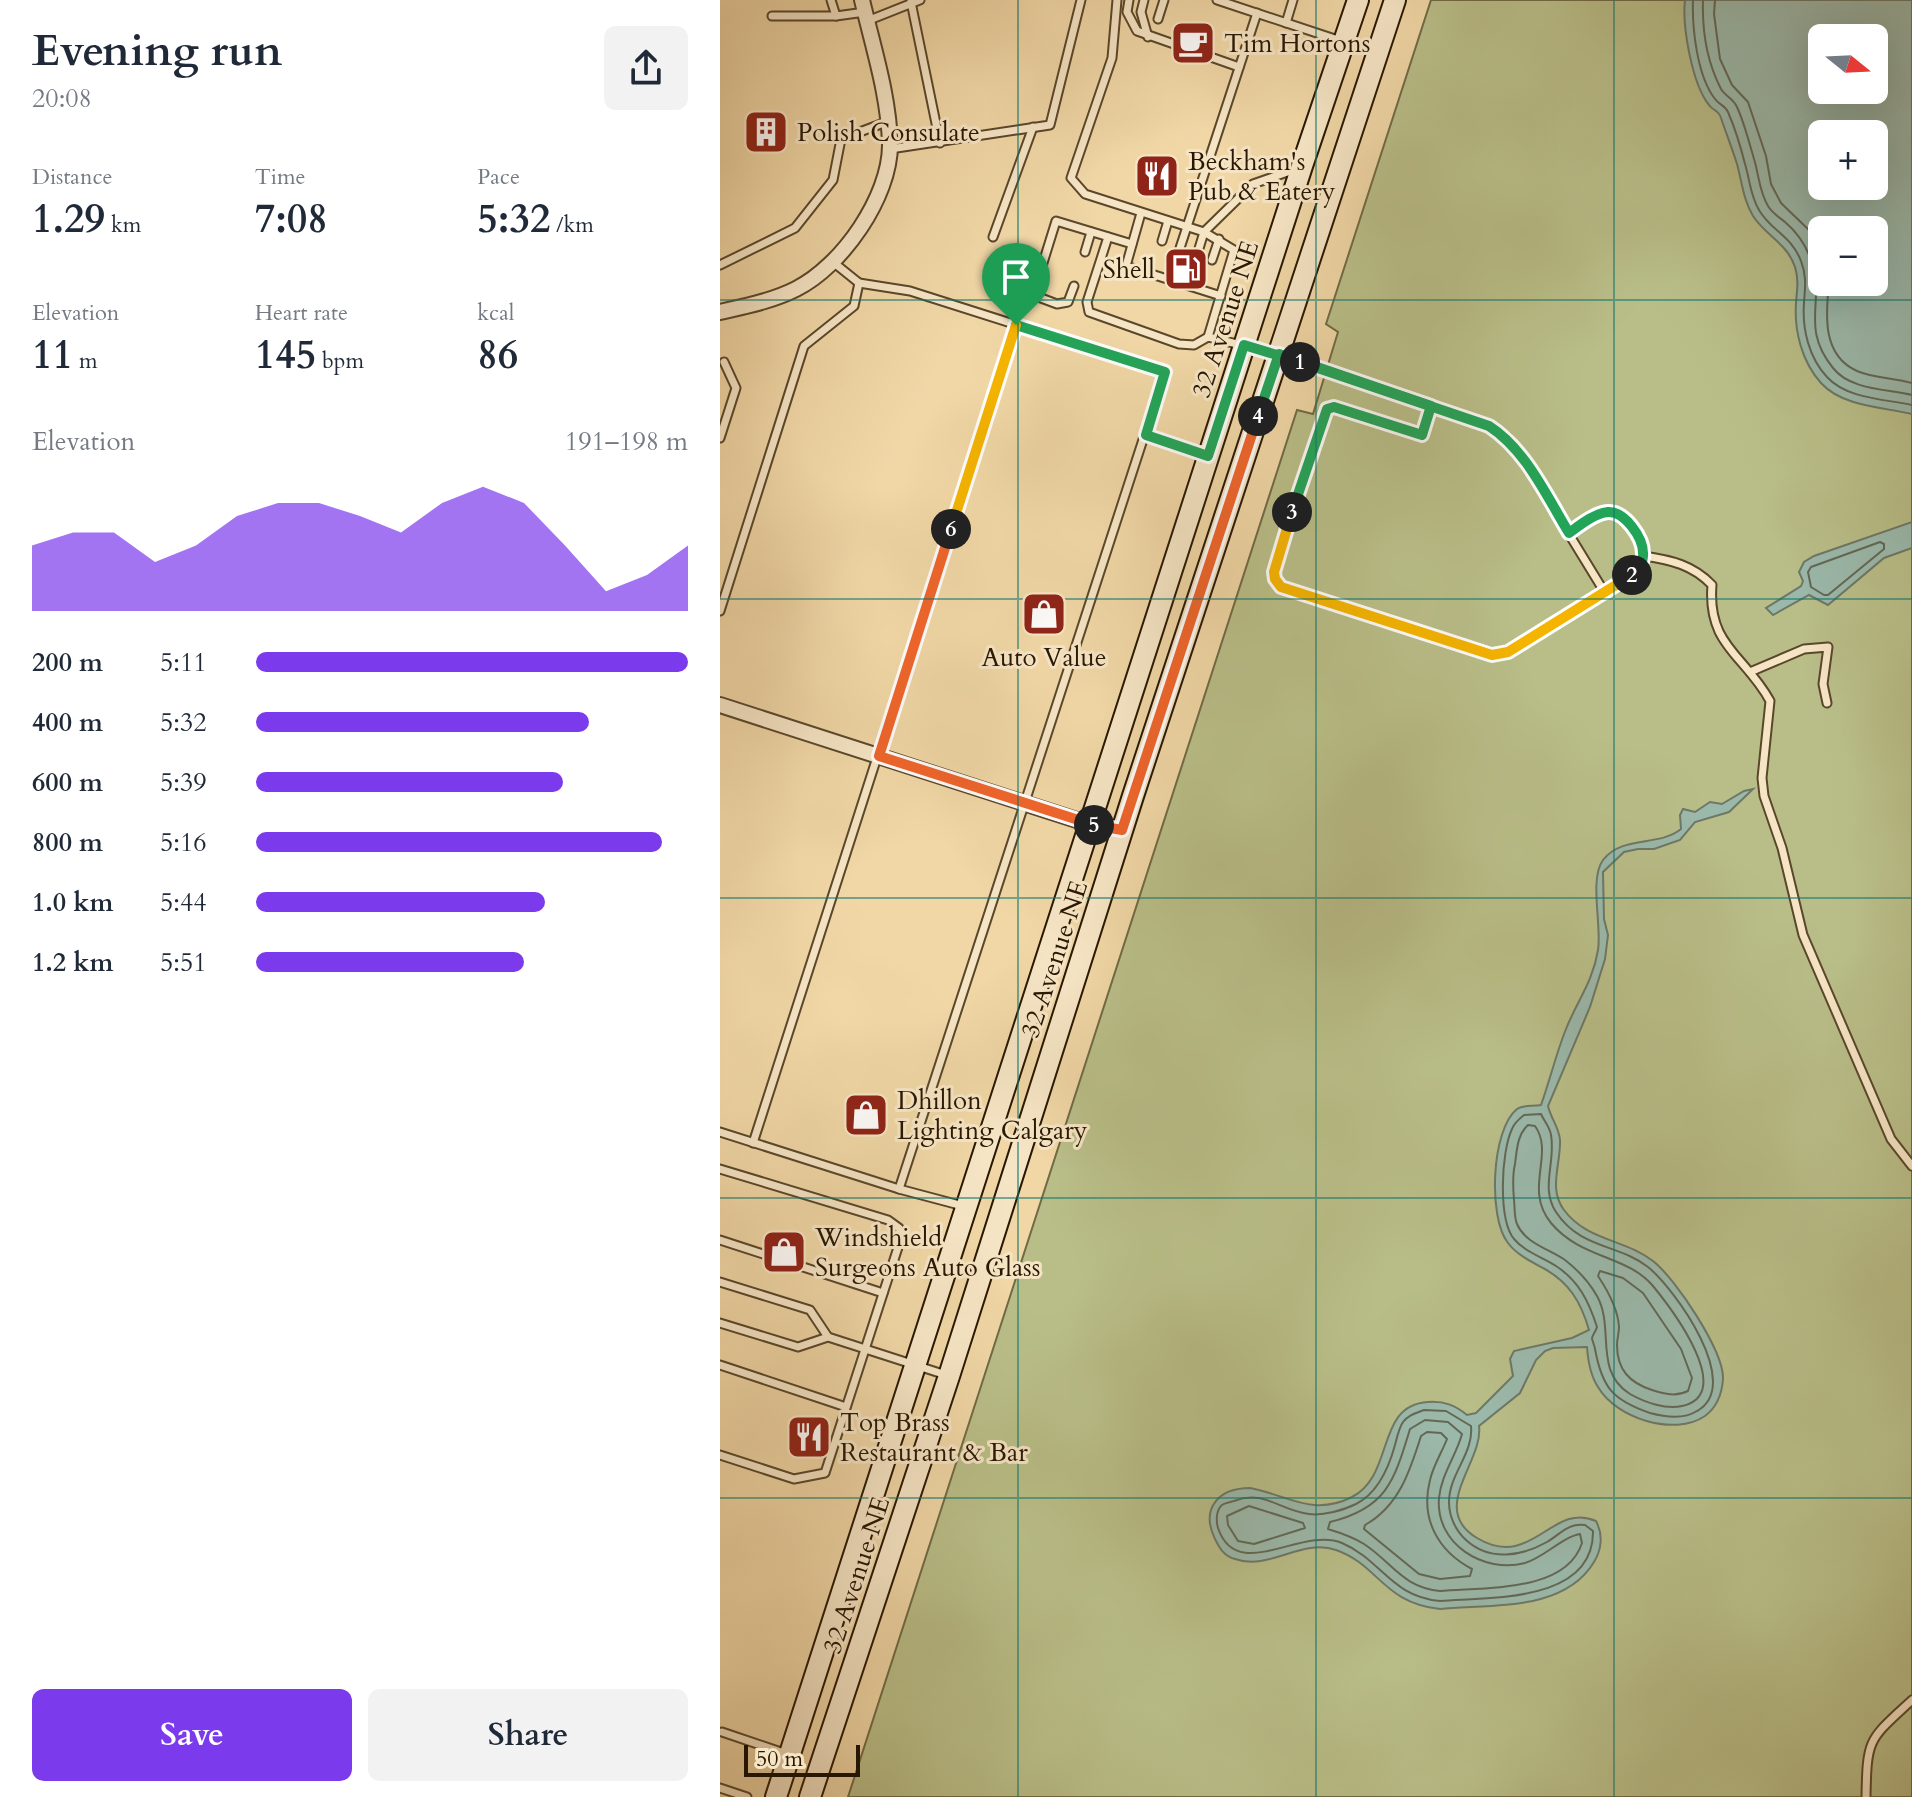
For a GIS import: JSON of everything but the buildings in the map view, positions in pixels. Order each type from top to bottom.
[{"type":"main road","name":"32 Avenue NE","points":[[776,1797],[1358,0]]},
{"type":"main road","name":"32 Avenue NE","points":[[810,1797],[949,1376],[1122,830],[1395,0]]},
{"type":"street","points":[[720,312],[759,303],[798,288],[833,262],[869,214],[885,178],[890,149],[889,121],[865,11]]},
{"type":"street","points":[[720,705],[1089,824],[1122,830]]},
{"type":"lane","points":[[831,0],[836,16]]},
{"type":"lane","points":[[772,16],[836,16],[920,0]]},
{"type":"lane","points":[[890,149],[1050,125],[1081,0]]},
{"type":"lane","points":[[1117,0],[1112,58],[1071,178],[1085,194],[1204,232],[1234,250],[1208,337]]},
{"type":"lane","points":[[1129,0],[1127,12],[1137,31],[1239,67]]},
{"type":"lane","points":[[1144,0],[1141,12],[1148,37]]},
{"type":"lane","points":[[1158,19],[1164,0]]},
{"type":"lane","points":[[1217,0],[1344,42]]},
{"type":"lane","points":[[1286,23],[1293,0]]},
{"type":"lane","points":[[911,2],[940,143]]},
{"type":"lane","points":[[1180,248],[1257,13]]},
{"type":"lane","points":[[720,265],[795,228],[833,180],[841,139],[889,121]]},
{"type":"lane","points":[[993,237],[1033,127]]},
{"type":"lane","points":[[1197,255],[1204,232],[1253,184],[1302,166]]},
{"type":"lane","points":[[1141,213],[1126,266],[1221,296]]},
{"type":"lane","points":[[1074,286],[1068,302],[1057,304],[1033,295],[1056,221],[1132,244]]},
{"type":"lane","points":[[1162,241],[1168,221]]},
{"type":"lane","points":[[1085,252],[1091,232]]},
{"type":"lane","points":[[1108,237],[1087,302],[1089,312],[1179,344],[1194,345],[1208,337],[1279,354],[1489,426],[1507,437],[1520,454],[1605,593]]},
{"type":"lane","points":[[1212,260],[1219,239]]},
{"type":"lane","points":[[833,262],[859,283],[910,291],[1165,372],[899,1189]]},
{"type":"lane","points":[[1152,274],[1155,263]]},
{"type":"lane","points":[[1170,280],[1173,269]]},
{"type":"lane","points":[[1188,286],[1191,275]]},
{"type":"lane","points":[[1203,290],[1206,279]]},
{"type":"lane","points":[[720,611],[804,346],[854,306],[859,283]]},
{"type":"lane","points":[[753,1143],[1016,325]]},
{"type":"lane","points":[[720,438],[736,388],[724,362]]},
{"type":"lane","points":[[1431,406],[1422,435],[1334,407],[1327,409],[1274,572],[1281,587],[1500,655],[1628,579],[1638,570],[1644,556],[1642,544],[1615,512],[1605,512],[1569,533]]},
{"type":"lane","points":[[1146,435],[1208,456]]},
{"type":"lane","points":[[1644,556],[1677,562],[1700,572],[1712,585],[1711,600],[1717,630],[1770,701],[1762,778],[1764,796],[1782,848],[1803,935],[1891,1139],[1912,1166]]},
{"type":"lane","points":[[1750,672],[1804,649],[1828,647],[1823,684],[1827,703]]},
{"type":"lane","points":[[720,1132],[966,1207]]},
{"type":"lane","points":[[720,1169],[888,1220],[899,1228],[902,1235],[825,1473],[794,1479],[720,1455]]},
{"type":"lane","points":[[720,1240],[883,1293]]},
{"type":"lane","points":[[720,1282],[810,1310],[828,1337]]},
{"type":"lane","points":[[720,1323],[798,1347],[828,1337],[949,1376]]},
{"type":"lane","points":[[720,1365],[846,1407]]},
{"type":"lane","points":[[1866,1797],[1870,1745],[1882,1728],[1912,1700]]},
{"type":"lane","points":[[722,1732],[789,1755]]},
{"type":"lane","points":[[720,1788],[747,1797]]},
{"type":"green space","points":[[1431,0],[1912,0],[1912,1797],[848,1797],[1297,410],[1313,414],[1338,332],[1326,324]]},
{"type":"water","points":[[1685,0],[1912,0],[1912,414],[1852,402],[1830,391],[1814,375],[1801,346],[1796,324],[1795,267],[1787,252],[1758,223],[1750,210],[1720,115],[1709,105],[1698,83],[1687,39]]},
{"type":"water","points":[[1912,522],[1912,548],[1884,558],[1828,605],[1809,595],[1773,615],[1766,608],[1801,586],[1803,581],[1799,572],[1804,562],[1814,556]]},
{"type":"water","points":[[1753,789],[1729,812],[1695,822],[1680,840],[1654,849],[1624,852],[1603,872],[1604,919],[1608,935],[1605,959],[1590,1007],[1548,1106],[1560,1140],[1556,1185],[1559,1202],[1584,1228],[1642,1254],[1653,1261],[1673,1283],[1697,1316],[1716,1351],[1723,1379],[1716,1404],[1705,1416],[1692,1422],[1678,1425],[1647,1421],[1618,1408],[1606,1398],[1593,1378],[1587,1347],[1553,1348],[1536,1360],[1520,1393],[1479,1426],[1474,1454],[1457,1499],[1457,1513],[1463,1526],[1477,1538],[1496,1546],[1527,1542],[1567,1520],[1581,1517],[1596,1521],[1601,1542],[1594,1562],[1581,1578],[1546,1598],[1503,1605],[1440,1609],[1421,1605],[1393,1592],[1362,1565],[1336,1550],[1311,1548],[1248,1562],[1228,1556],[1211,1528],[1211,1509],[1221,1496],[1250,1488],[1312,1505],[1338,1503],[1352,1497],[1365,1487],[1375,1473],[1392,1428],[1400,1415],[1411,1406],[1439,1402],[1454,1406],[1467,1415],[1476,1413],[1513,1376],[1510,1359],[1514,1351],[1572,1338],[1589,1330],[1578,1302],[1567,1286],[1515,1251],[1502,1231],[1497,1214],[1495,1174],[1502,1135],[1517,1109],[1541,1105],[1566,1029],[1589,982],[1598,950],[1596,890],[1603,860],[1620,847],[1662,838],[1681,829],[1683,809],[1695,812],[1710,802],[1722,804]]},
{"type":"place","name":"Tim Hortons","points":[[1193,43]]},
{"type":"place","name":"Polish Consulate","points":[[766,132]]},
{"type":"place","name":"Beckham's Pub & Eatery","points":[[1157,176]]},
{"type":"place","name":"Shell","points":[[1186,269]]},
{"type":"place","name":"Auto Value","points":[[1044,614]]},
{"type":"place","name":"Dhillon Lighting Calgary","points":[[866,1115]]},
{"type":"place","name":"Windshield Surgeons Auto Glass","points":[[784,1252]]},
{"type":"place","name":"Top Brass Restaurant & Bar","points":[[809,1437]]},
{"type":"route","points":[[1016,325],[879,756],[1089,824],[1122,830],[1279,354],[1431,406],[1422,435],[1334,407],[1327,409],[1274,572],[1281,587],[1500,655],[1628,579],[1638,570],[1644,556],[1642,544],[1623,516],[1615,512],[1605,512],[1569,533],[1520,454],[1507,437],[1489,426],[1279,354],[1244,345],[1208,456],[1146,435],[1165,372],[1016,325]]}]
